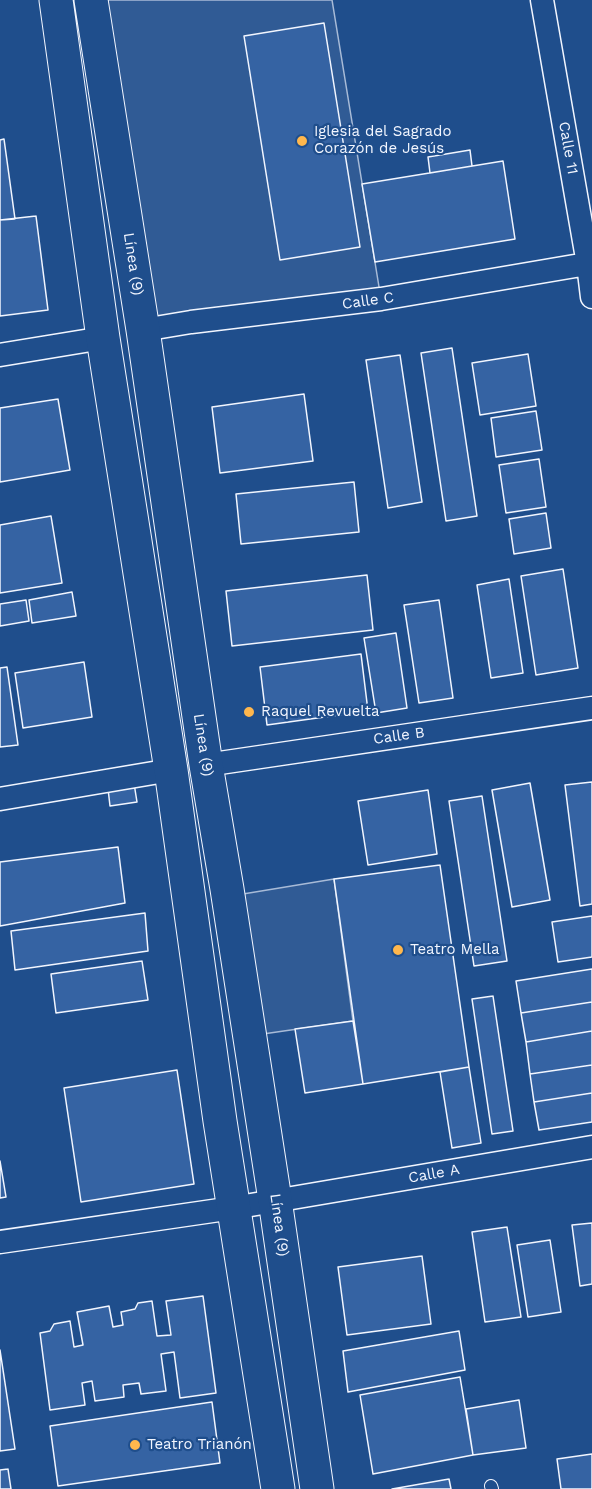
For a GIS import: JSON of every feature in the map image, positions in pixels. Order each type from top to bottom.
[{"type":"main road","points":[[56,0],[103,338],[171,770],[233,1208],[278,1489]]},
{"type":"main road","name":"Línea (9)","points":[[91,0],[143,330],[206,765],[275,1200],[317,1489]]},
{"type":"street","name":"Calle 11","points":[[542,0],[590,264],[592,297]]},
{"type":"street","name":"Calle C","points":[[143,330],[191,322],[381,300],[590,264]]},
{"type":"street","points":[[0,355],[103,338]]},
{"type":"street","name":"Calle B","points":[[206,765],[592,708]]},
{"type":"street","points":[[0,799],[171,770]]},
{"type":"street","name":"Calle A","points":[[233,1208],[592,1147]]},
{"type":"street","points":[[0,1242],[233,1208]]},
{"type":"shaded area","points":[[91,0],[332,0],[381,299],[143,330]]},
{"type":"shaded area","points":[[334,879],[353,1021],[263,1034],[243,894]]},
{"type":"building","name":"Iglesia del Sagrado Corazón de Jesús","points":[[324,23],[360,247],[280,260],[244,36]]},
{"type":"building","points":[[4,139],[15,219],[0,220],[0,140]]},
{"type":"building","points":[[470,150],[472,166],[430,173],[428,157]]},
{"type":"building","points":[[503,161],[515,239],[375,262],[362,184]]},
{"type":"building","points":[[36,216],[48,310],[0,316],[0,220]]},
{"type":"building","points":[[452,348],[477,516],[446,521],[421,353]]},
{"type":"building","points":[[528,354],[536,406],[480,415],[472,363]]},
{"type":"building","points":[[400,355],[422,502],[388,508],[366,360]]},
{"type":"building","points":[[304,394],[313,461],[220,473],[212,407]]},
{"type":"building","points":[[58,399],[70,470],[0,482],[0,408]]},
{"type":"building","points":[[536,411],[542,450],[496,457],[491,418]]},
{"type":"building","points":[[539,459],[546,507],[506,513],[499,465]]},
{"type":"building","points":[[354,482],[359,532],[241,544],[236,494]]},
{"type":"building","points":[[546,513],[551,548],[514,554],[509,519]]},
{"type":"building","points":[[51,516],[62,583],[0,593],[0,525]]},
{"type":"building","points":[[563,569],[578,668],[536,675],[521,576]]},
{"type":"building","points":[[367,575],[373,630],[232,646],[226,591]]},
{"type":"building","points":[[509,579],[523,673],[491,678],[477,585]]},
{"type":"building","points":[[72,592],[76,616],[32,623],[29,600]]},
{"type":"building","points":[[26,600],[29,621],[0,626],[0,604]]},
{"type":"building","points":[[439,600],[453,698],[419,703],[404,605]]},
{"type":"building","points":[[396,633],[407,708],[376,713],[364,638]]},
{"type":"building","points":[[361,654],[368,711],[267,725],[260,667]]},
{"type":"building","points":[[84,662],[92,717],[23,728],[15,673]]},
{"type":"building","points":[[7,667],[18,745],[0,747],[0,668]]},
{"type":"building","points":[[133,777],[137,802],[110,806],[107,780]]},
{"type":"building","points":[[592,782],[592,904],[580,906],[565,785]]},
{"type":"building","points":[[530,783],[550,900],[512,907],[492,790]]},
{"type":"building","points":[[428,790],[437,854],[368,865],[358,801]]},
{"type":"building","points":[[482,796],[507,961],[474,966],[449,801]]},
{"type":"building","points":[[118,847],[125,903],[0,926],[0,862]]},
{"type":"building","name":"Teatro Mella","points":[[440,865],[469,1067],[363,1084],[334,879]]},
{"type":"building","points":[[145,913],[148,951],[15,970],[11,931]]},
{"type":"building","points":[[592,916],[592,957],[558,962],[552,922]]},
{"type":"building","points":[[142,961],[148,1000],[56,1013],[51,974]]},
{"type":"building","points":[[592,969],[592,1002],[521,1013],[516,981]]},
{"type":"building","points":[[493,996],[513,1131],[492,1134],[472,999]]},
{"type":"building","points":[[592,1002],[592,1031],[526,1042],[521,1013]]},
{"type":"building","points":[[353,1021],[363,1084],[305,1093],[295,1029]]},
{"type":"building","points":[[592,1031],[592,1065],[530,1074],[526,1042]]},
{"type":"building","points":[[592,1065],[592,1093],[534,1102],[530,1074]]},
{"type":"building","points":[[469,1067],[481,1143],[452,1148],[440,1072]]},
{"type":"building","points":[[177,1070],[194,1184],[81,1202],[64,1088]]},
{"type":"building","points":[[592,1093],[592,1122],[539,1130],[534,1102]]},
{"type":"building","points":[[0,1161],[6,1197],[0,1198]]},
{"type":"building","points":[[592,1223],[592,1284],[580,1286],[572,1225]]},
{"type":"building","points":[[507,1227],[521,1317],[485,1322],[472,1232]]},
{"type":"building","points":[[550,1240],[561,1312],[528,1317],[517,1245]]},
{"type":"building","points":[[422,1256],[431,1324],[347,1335],[338,1267]]},
{"type":"building","points":[[203,1296],[216,1393],[180,1398],[174,1352],[161,1354],[166,1391],[141,1394],[139,1383],[123,1385],[124,1397],[95,1401],[92,1381],[82,1383],[85,1405],[50,1410],[40,1333],[50,1331],[54,1324],[70,1321],[74,1347],[83,1345],[77,1312],[109,1306],[113,1327],[123,1325],[121,1312],[135,1309],[138,1303],[152,1301],[157,1336],[171,1335],[166,1301]]},
{"type":"building","points":[[459,1331],[465,1370],[348,1392],[343,1351]]},
{"type":"building","points":[[0,1350],[15,1449],[0,1451]]},
{"type":"building","points":[[460,1377],[473,1455],[373,1474],[360,1395]]},
{"type":"building","points":[[519,1400],[526,1448],[473,1455],[466,1409]]},
{"type":"building","name":"Teatro Trianón","points":[[212,1402],[220,1463],[58,1486],[50,1426]]},
{"type":"building","points":[[592,1454],[592,1489],[561,1489],[557,1459]]},
{"type":"building","points":[[8,1469],[11,1489],[0,1489],[0,1470]]},
{"type":"building","points":[[449,1479],[451,1489],[392,1489]]},
{"type":"place","name":"Iglesia del Sagrado Corazón de Jesús","points":[[302,141]]},
{"type":"place","name":"Raquel Revuelta","points":[[249,712]]},
{"type":"place","name":"Teatro Mella","points":[[398,950]]},
{"type":"place","name":"Teatro Trianón","points":[[135,1445]]}]
